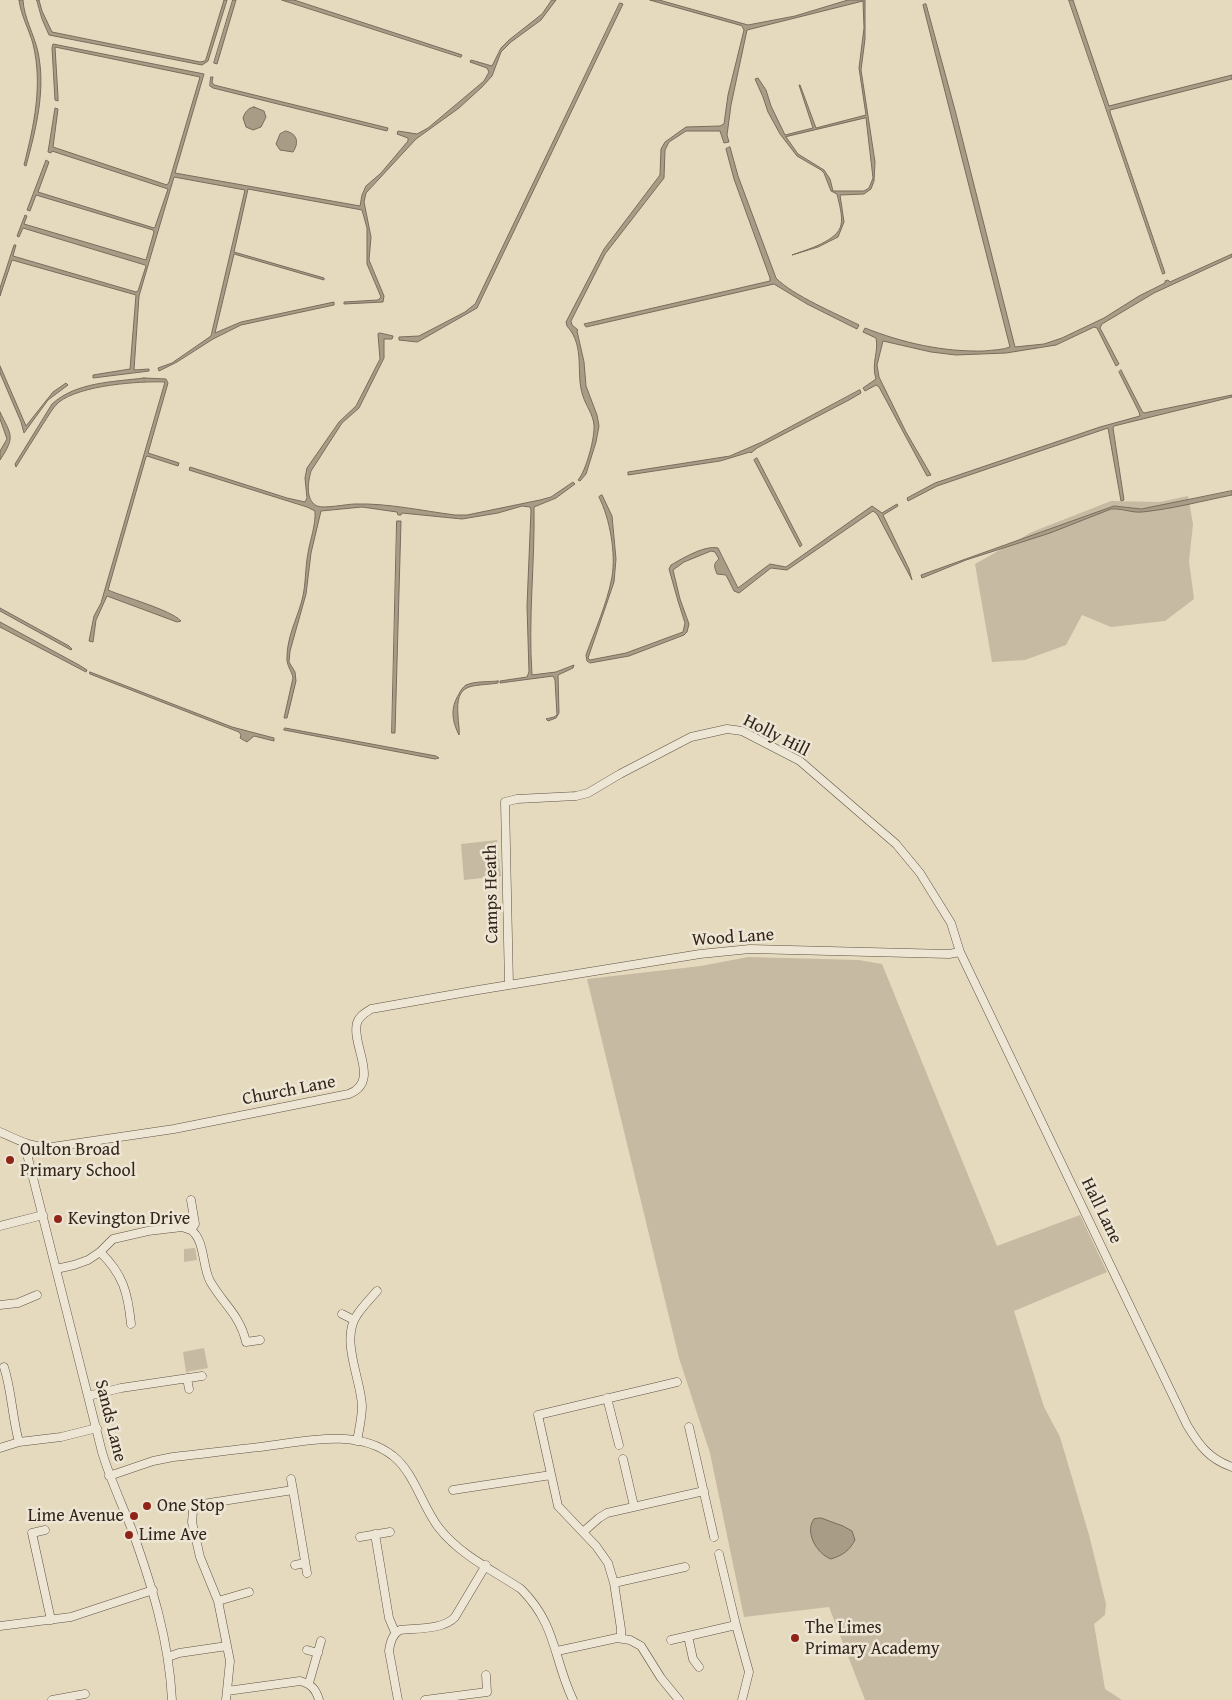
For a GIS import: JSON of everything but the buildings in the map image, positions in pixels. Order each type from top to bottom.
[{"type":"street","name":"Holly Hill","points":[[505,802],[517,799],[576,796],[588,793],[620,774],[692,737],[727,728],[742,731],[800,761],[896,844],[920,873],[951,923],[960,952]]},
{"type":"street","name":"Camps Heath","points":[[505,802],[509,985]]},
{"type":"street","name":"Wood Lane","points":[[509,985],[700,954],[750,949],[949,954],[960,952]]},
{"type":"street","name":"Hall Lane","points":[[960,952],[1187,1425],[1199,1445],[1219,1462],[1232,1467]]},
{"type":"street","name":"Church Lane","points":[[0,1132],[29,1146],[52,1147],[174,1129],[350,1094],[358,1091],[363,1084],[364,1076],[356,1030],[362,1014],[371,1009],[509,985]]},
{"type":"street","name":"Sands Lane","points":[[29,1146],[28,1158],[109,1476],[131,1528],[153,1590],[168,1657],[172,1700]]},
{"type":"street","points":[[191,1200],[195,1224],[191,1230]]},
{"type":"street","points":[[0,1226],[43,1215]]},
{"type":"street","points":[[56,1269],[88,1260],[100,1252],[113,1239],[148,1231],[182,1227],[191,1230],[200,1240],[204,1263],[210,1281],[240,1324],[246,1342],[260,1340]]},
{"type":"street","points":[[100,1252],[112,1264],[123,1283],[129,1304],[131,1324]]},
{"type":"street","points":[[357,1441],[362,1406],[353,1362],[351,1340],[354,1320],[377,1292]]},
{"type":"street","points":[[0,1305],[18,1303],[37,1295]]},
{"type":"street","points":[[342,1314],[354,1320]]},
{"type":"street","points":[[4,1367],[10,1386],[14,1422],[19,1442]]},
{"type":"street","points":[[88,1396],[121,1388],[202,1376]]},
{"type":"street","points":[[187,1378],[189,1388]]},
{"type":"street","points":[[621,1638],[614,1583],[608,1563],[596,1546],[558,1506],[538,1415],[677,1382]]},
{"type":"street","points":[[607,1398],[619,1445]]},
{"type":"street","points":[[689,1427],[714,1538]]},
{"type":"street","points":[[0,1448],[19,1442],[61,1437],[97,1428]]},
{"type":"street","points":[[109,1476],[153,1461],[174,1457],[328,1439],[357,1441],[377,1446],[394,1456],[408,1473],[426,1509],[438,1527],[451,1541],[522,1589],[530,1597],[543,1616],[557,1651],[566,1685],[573,1700]]},
{"type":"street","points":[[623,1459],[634,1506]]},
{"type":"street","points":[[453,1490],[551,1475]]},
{"type":"street","points":[[291,1479],[307,1573]]},
{"type":"street","points":[[501,1482],[502,1491]]},
{"type":"street","points":[[226,1700],[230,1661],[218,1602],[200,1557],[192,1522],[193,1511],[197,1506],[203,1504],[292,1490]]},
{"type":"street","points":[[583,1532],[607,1513],[704,1491]]},
{"type":"street","points":[[45,1530],[32,1533],[51,1620]]},
{"type":"street","points":[[360,1537],[390,1532]]},
{"type":"street","points":[[376,1534],[389,1618],[395,1632],[390,1644],[390,1651],[398,1700]]},
{"type":"street","points":[[719,1554],[749,1672],[742,1700]]},
{"type":"street","points":[[295,1565],[305,1563]]},
{"type":"street","points":[[395,1632],[440,1625],[451,1621],[486,1565]]},
{"type":"street","points":[[614,1583],[662,1569],[685,1568]]},
{"type":"street","points":[[0,1626],[71,1617],[153,1590]]},
{"type":"street","points":[[218,1602],[249,1592]]},
{"type":"street","points":[[671,1640],[736,1625]]},
{"type":"street","points":[[688,1636],[693,1659],[699,1667]]},
{"type":"street","points":[[557,1651],[618,1638],[630,1640],[642,1646],[660,1678],[679,1700]]},
{"type":"street","points":[[308,1683],[321,1641]]},
{"type":"street","points":[[168,1657],[179,1653],[227,1646]]},
{"type":"street","points":[[307,1650],[318,1653]]},
{"type":"street","points":[[425,1700],[488,1696],[486,1675]]},
{"type":"street","points":[[227,1691],[300,1680],[314,1687],[320,1700]]},
{"type":"street","points":[[52,1700],[85,1694]]},
{"type":"shaded area","points":[[19,0],[23,0],[25,13],[38,52],[41,81],[39,109],[26,166],[24,165],[36,105],[37,75],[33,44],[21,12]]},
{"type":"shaded area","points":[[37,0],[39,0],[52,32],[200,62],[206,59],[224,0],[227,0],[208,61],[202,65],[49,35]]},
{"type":"shaded area","points":[[233,0],[236,0],[217,64],[214,63]]},
{"type":"shaded area","points":[[282,0],[294,0],[462,55],[461,57]]},
{"type":"shaded area","points":[[552,0],[556,0],[541,20],[511,42],[501,52],[492,76],[482,87],[459,108],[416,139],[366,193],[364,202],[371,237],[369,260],[384,296],[383,302],[344,304],[344,302],[378,300],[381,297],[367,264],[367,228],[362,210],[248,189],[234,252],[324,278],[324,280],[234,254],[215,333],[241,322],[334,302],[334,305],[241,325],[159,371],[158,368],[172,363],[211,336],[245,190],[174,177],[139,296],[134,370],[149,369],[149,371],[93,378],[93,375],[130,369],[136,295],[12,260],[0,296],[0,288],[14,245],[16,245],[13,256],[136,292],[138,291],[145,265],[23,228],[19,237],[17,236],[25,215],[27,216],[24,224],[146,260],[153,230],[36,195],[30,211],[27,210],[46,160],[49,162],[38,192],[154,228],[168,189],[52,151],[51,153],[48,152],[55,108],[58,109],[53,147],[167,185],[200,77],[55,47],[58,101],[55,100],[53,44],[204,74],[175,173],[360,206],[366,186],[381,173],[408,141],[408,138],[397,134],[398,131],[417,134],[428,128],[484,81],[489,72],[487,68],[470,62],[471,60],[492,66],[501,48],[542,14]]},
{"type":"shaded area","points":[[650,0],[659,0],[748,25],[795,16],[848,0],[865,0],[865,39],[861,70],[875,162],[874,181],[871,189],[864,194],[840,195],[844,222],[838,237],[818,247],[792,255],[821,244],[839,231],[841,225],[840,205],[837,194],[831,191],[824,173],[797,156],[780,134],[768,112],[755,79],[758,78],[766,90],[771,106],[785,135],[813,128],[799,85],[816,128],[866,115],[859,68],[864,28],[863,1],[747,30],[731,105],[727,135],[729,142],[724,143],[720,131],[686,131],[669,142],[665,150],[664,178],[605,254],[571,321],[572,325],[578,330],[586,386],[599,426],[586,474],[580,481],[578,480],[587,462],[591,446],[594,425],[581,388],[576,343],[566,322],[604,249],[660,175],[661,149],[665,142],[686,127],[720,126],[724,124],[728,95],[744,30],[742,26]],"holes":[[[866,118],[873,178],[869,188],[864,191],[833,191],[830,179],[824,170],[798,154],[786,137]]]},
{"type":"shaded area","points":[[1069,0],[1073,0],[1109,106],[1232,75],[1232,79],[1110,110],[1165,273],[1163,274]]},
{"type":"shaded area","points":[[620,3],[623,4],[477,308],[417,342],[399,340],[399,337],[419,336],[465,312],[475,304]]},
{"type":"shaded area","points":[[926,4],[1015,347],[1044,344],[1062,338],[1104,318],[1139,296],[1165,283],[1165,281],[1168,280],[1170,282],[1232,254],[1232,257],[1154,293],[1102,324],[1100,328],[1119,364],[1116,366],[1097,328],[1094,327],[1056,345],[1006,353],[956,355],[931,352],[883,341],[877,365],[879,377],[906,432],[931,475],[927,476],[879,387],[876,385],[865,391],[863,388],[876,379],[874,368],[877,348],[876,338],[863,332],[865,328],[923,346],[953,350],[984,351],[1010,347],[923,5]]},
{"type":"shaded area","points":[[211,77],[213,77],[212,82],[214,85],[388,128],[387,131],[213,88],[210,86]]},
{"type":"shaded area","points":[[254,107],[264,111],[266,117],[261,127],[253,130],[246,127],[243,118],[250,108]]},
{"type":"shaded area","points":[[286,131],[293,134],[297,142],[293,152],[280,150],[276,144],[280,134]]},
{"type":"shaded area","points":[[730,147],[738,176],[776,278],[803,297],[859,325],[857,329],[807,304],[774,284],[586,327],[584,324],[770,281],[734,179],[726,149]]},
{"type":"shaded area","points":[[378,334],[393,336],[392,339],[384,339],[384,358],[359,408],[342,423],[311,471],[308,485],[311,500],[320,507],[367,504],[467,515],[551,497],[573,482],[575,484],[556,498],[534,507],[532,675],[556,672],[574,665],[573,668],[558,675],[559,713],[556,718],[548,721],[546,719],[557,715],[555,680],[553,676],[500,683],[500,681],[527,677],[529,672],[527,606],[531,510],[530,507],[522,506],[498,513],[462,519],[402,513],[398,515],[397,512],[362,507],[321,511],[311,553],[306,594],[290,651],[289,662],[295,672],[296,681],[287,718],[284,718],[293,678],[287,663],[287,650],[303,594],[315,511],[189,470],[190,467],[305,502],[307,498],[305,478],[307,468],[339,422],[356,406],[380,359]]},
{"type":"shaded area","points":[[0,366],[26,426],[53,392],[66,383],[68,385],[48,400],[24,433],[0,373]]},
{"type":"shaded area","points":[[1121,370],[1144,413],[1232,395],[1232,397],[1114,426],[1124,500],[1121,501],[1108,428],[937,486],[908,501],[907,498],[935,483],[1100,427],[1140,416],[1119,372]]},
{"type":"shaded area","points":[[144,378],[166,379],[168,383],[148,453],[179,463],[178,466],[146,457],[108,590],[168,612],[181,621],[177,622],[107,596],[96,620],[93,642],[89,641],[94,616],[101,603],[165,382],[110,385],[69,396],[54,407],[16,467],[15,464],[52,404],[62,397],[72,391],[95,384]]},
{"type":"shaded area","points":[[860,390],[861,393],[849,400],[757,448],[751,453],[720,461],[628,475],[628,472],[730,456],[762,442]]},
{"type":"shaded area","points":[[0,412],[9,431],[10,440],[0,460],[0,451],[7,439],[0,419]]},
{"type":"shaded area","points":[[757,458],[802,545],[800,547],[754,460]]},
{"type":"shaded area","points":[[1232,491],[1232,495],[1153,511],[1138,512],[1111,509],[1050,533],[966,560],[922,578],[921,575],[1114,506],[1141,509]]},
{"type":"shaded area","points":[[602,495],[612,516],[616,559],[614,582],[588,658],[590,660],[626,653],[683,632],[685,623],[669,569],[671,565],[701,550],[718,548],[738,588],[770,564],[786,567],[872,506],[882,513],[897,504],[898,506],[883,515],[909,569],[912,580],[877,514],[873,511],[787,570],[771,568],[739,593],[734,591],[726,575],[717,574],[715,565],[719,559],[715,552],[711,551],[684,562],[673,570],[680,599],[689,624],[684,635],[629,656],[590,663],[587,661],[586,655],[607,597],[613,568],[611,536],[599,497]]},
{"type":"shaded area","points":[[1188,496],[1193,524],[1189,561],[1194,599],[1165,621],[1111,627],[1082,615],[1066,645],[1025,660],[992,662],[975,564],[1032,532],[1111,501],[1160,502]]},
{"type":"shaded area","points":[[397,521],[401,521],[395,733],[392,733]]},
{"type":"shaded area","points":[[0,608],[69,646],[72,649],[0,611]]},
{"type":"shaded area","points":[[0,622],[79,665],[87,670],[86,672],[0,627]]},
{"type":"shaded area","points":[[90,672],[232,727],[274,738],[274,741],[254,736],[247,742],[240,738],[239,732],[90,674]]},
{"type":"shaded area","points":[[498,681],[498,683],[473,686],[462,691],[458,705],[459,735],[455,725],[453,709],[462,689],[466,685],[474,683]]},
{"type":"shaded area","points":[[285,728],[439,758],[435,759],[284,730]]},
{"type":"shaded area","points":[[497,840],[501,876],[464,880],[461,844]]},
{"type":"shaded area","points":[[748,957],[859,960],[882,964],[997,1246],[1080,1215],[1107,1272],[1014,1311],[1044,1407],[1060,1437],[1089,1535],[1106,1604],[1105,1615],[1094,1624],[1105,1689],[1122,1700],[865,1700],[829,1607],[744,1617],[710,1453],[679,1358],[587,979],[701,966]]},
{"type":"shaded area","points":[[195,1248],[197,1260],[184,1262],[184,1249]]},
{"type":"shaded area","points":[[204,1348],[208,1368],[186,1372],[183,1352]]},
{"type":"shaded area","points":[[821,1518],[852,1531],[855,1540],[845,1552],[831,1559],[817,1548],[811,1536],[811,1524],[814,1519]]},
{"type":"place","name":"Oulton Broad Primary School","points":[[10,1160]]},
{"type":"place","name":"Kevington Drive","points":[[58,1219]]},
{"type":"place","name":"One Stop","points":[[147,1506]]},
{"type":"place","name":"Lime Avenue","points":[[134,1516]]},
{"type":"place","name":"Lime Ave","points":[[129,1535]]},
{"type":"place","name":"The Limes Primary Academy","points":[[795,1638]]}]
